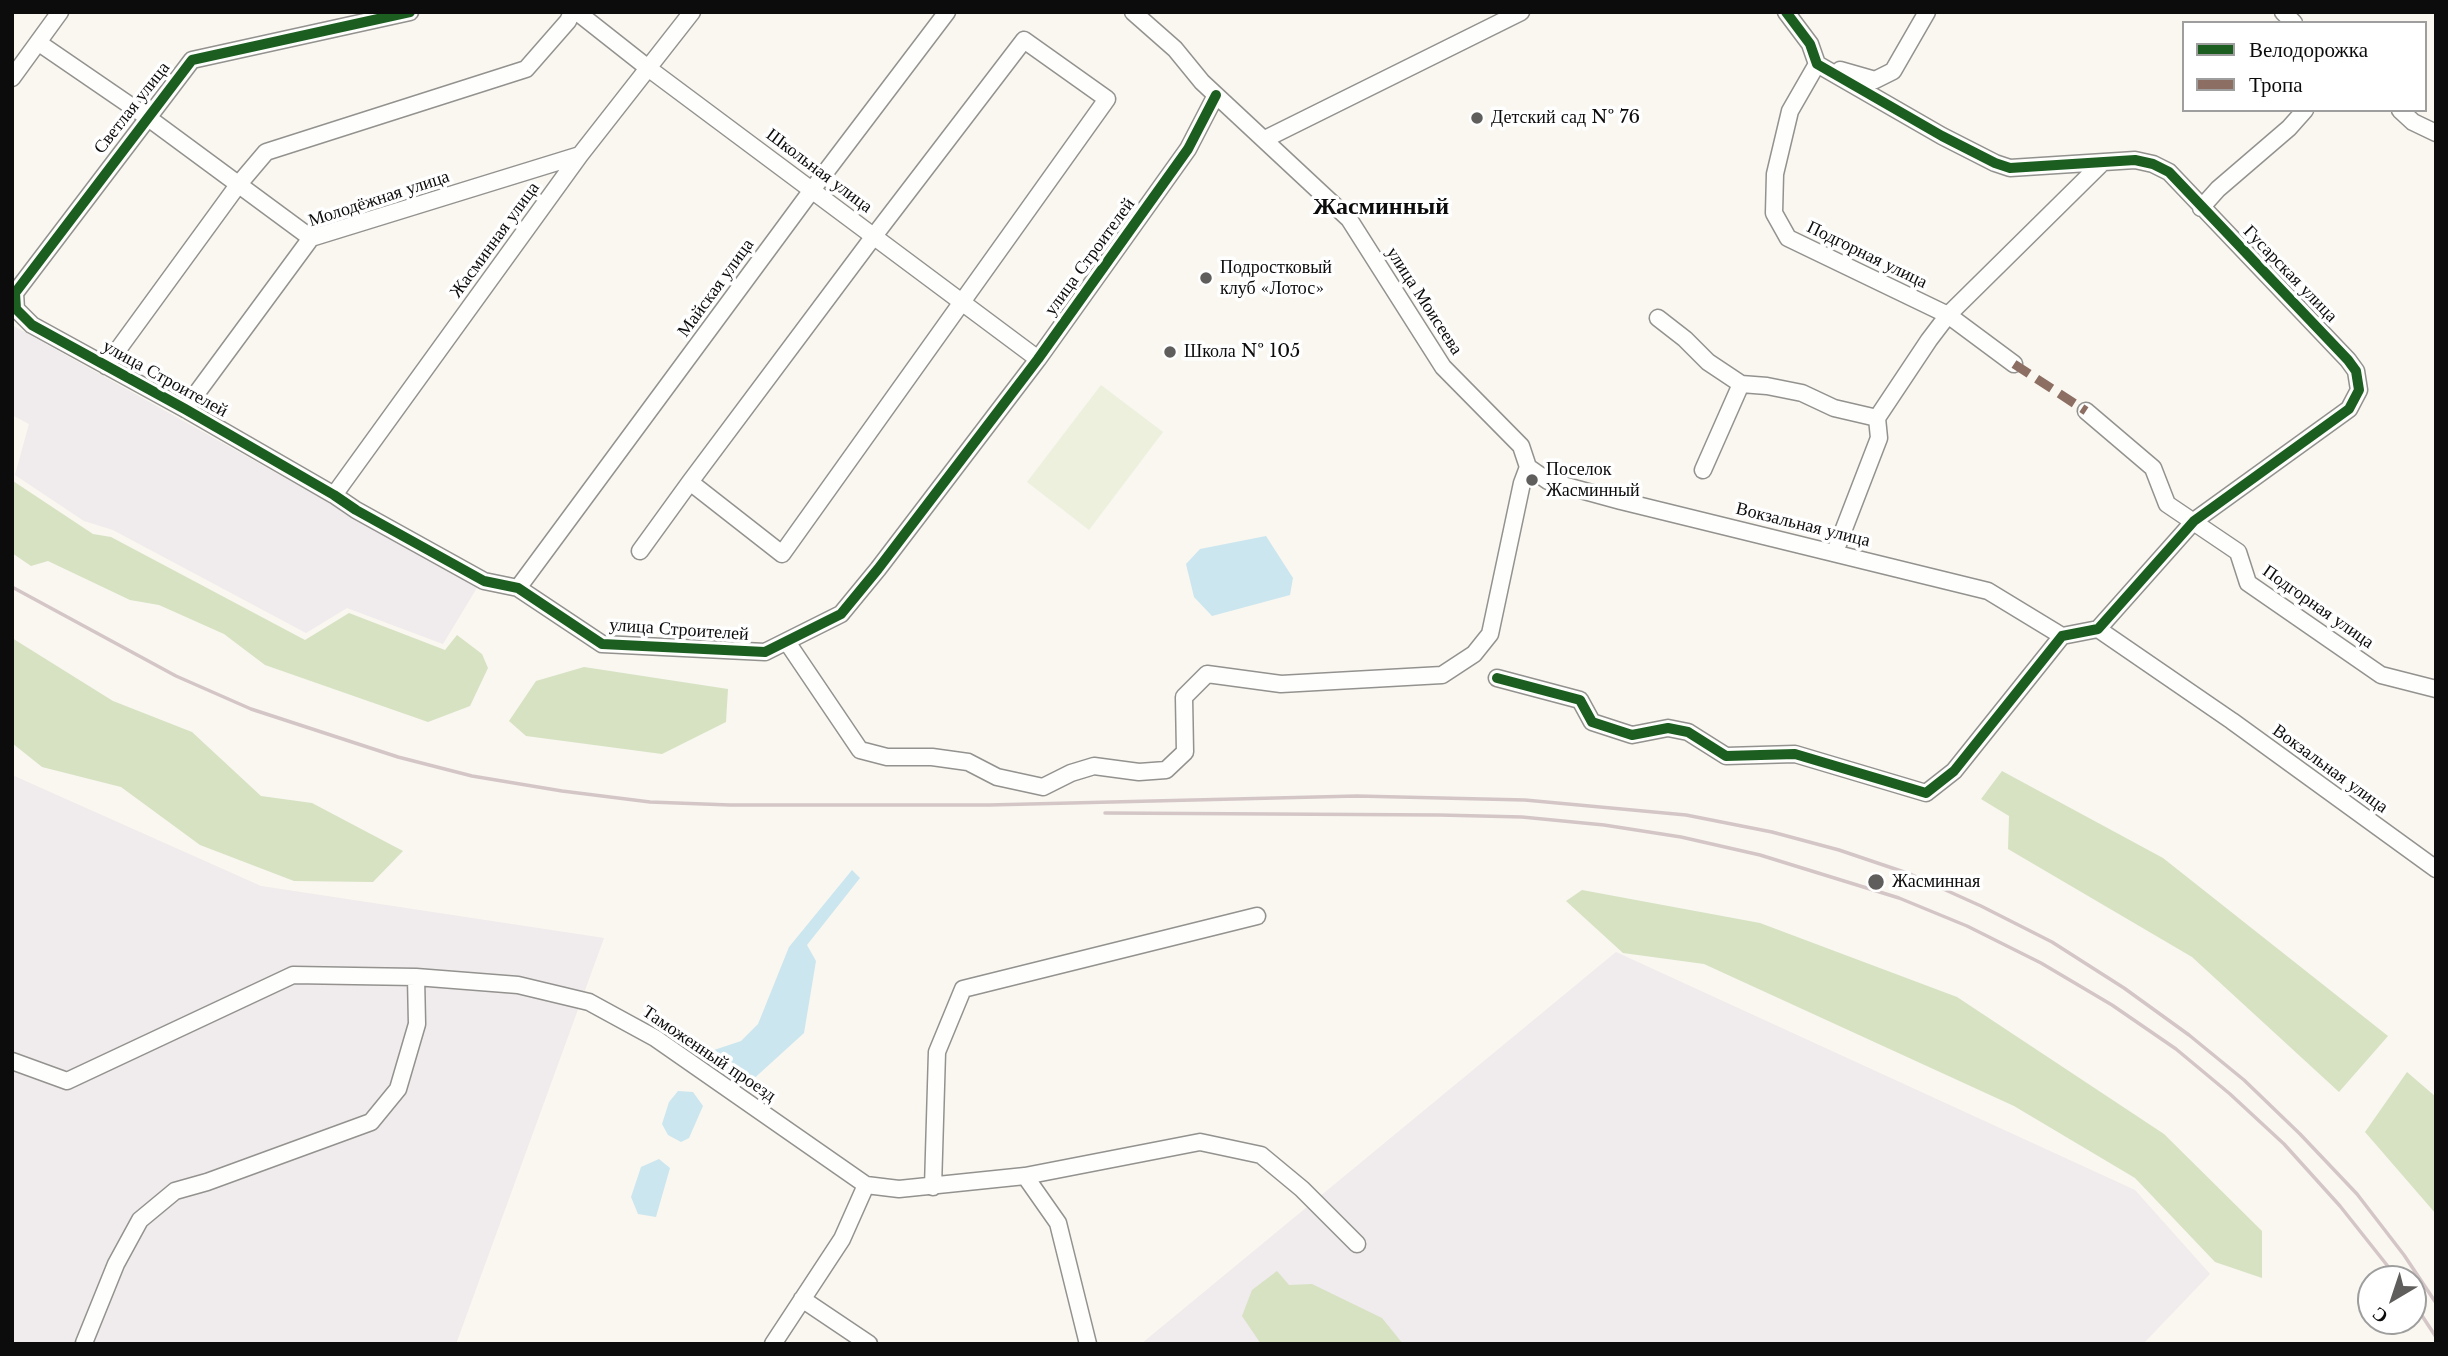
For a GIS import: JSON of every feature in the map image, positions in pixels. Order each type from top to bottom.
[{"type":"street","points":[[12,78],[60,12]]},
{"type":"street","name":"Светлая улица","points":[[32,325],[16,309],[15,293],[192,60],[410,12]]},
{"type":"street","points":[[106,366],[238,185],[266,152],[526,69],[574,12]]},
{"type":"street","name":"Школьная улица","points":[[574,12],[1038,359]]},
{"type":"street","name":"Жасминная улица","points":[[334,495],[580,155],[692,12]]},
{"type":"street","name":"Майская улица","points":[[518,588],[947,12]]},
{"type":"street","name":"улица Моисеева","points":[[1133,12],[1175,49],[1202,82],[1349,219],[1443,367],[1521,446],[1528,467]]},
{"type":"street","points":[[1265,139],[1521,12]]},
{"type":"street","points":[[1786,12],[1810,44],[1817,64],[1942,136],[2003,166],[2010,168],[2102,163]]},
{"type":"street","points":[[1817,64],[1875,80],[1893,71],[1927,12]]},
{"type":"street","points":[[640,551],[690,482],[874,236],[1024,40],[1107,99],[782,554],[690,482]]},
{"type":"street","points":[[39,43],[147,117],[311,239]]},
{"type":"street","name":"Подгорная улица","points":[[1817,64],[1790,111],[1775,174],[1774,213],[1788,238],[1948,315],[2014,364]]},
{"type":"street","name":"улица Строителей","points":[[32,325],[185,409],[356,510],[484,581],[518,588],[601,644],[765,652],[841,614],[878,569],[1038,359],[1188,149],[1216,95]]},
{"type":"street","points":[[2202,208],[2218,189],[2289,128],[2303,112]]},
{"type":"street","points":[[2402,112],[2413,122],[2436,133]]},
{"type":"street","name":"Молодёжная улица","points":[[185,409],[311,239],[580,155]]},
{"type":"street","name":"Гусарская улица","points":[[2102,163],[2135,160],[2153,164],[2169,172],[2357,371],[2359,390],[2349,409],[2194,521]]},
{"type":"street","points":[[1835,552],[1879,438],[1877,418],[1928,340],[1948,315],[2102,163]]},
{"type":"street","points":[[1658,318],[1708,362],[1741,384],[1802,393],[1835,408],[1877,418]]},
{"type":"street","points":[[1703,470],[1741,384]]},
{"type":"street","name":"Подгорная улица","points":[[2086,411],[2153,468],[2167,504],[2238,552],[2248,583],[2381,675],[2436,689]]},
{"type":"street","points":[[786,642],[860,750],[887,757],[932,757],[968,762],[997,777],[1043,787],[1070,773],[1094,766],[1139,772],[1166,770],[1185,752],[1184,697],[1207,674],[1281,684],[1442,675],[1474,654],[1490,634],[1522,483],[1528,467]]},
{"type":"street","name":"Вокзальная улица","points":[[1528,467],[1548,481],[1621,502],[1988,591],[2062,636]]},
{"type":"street","points":[[1497,678],[1580,700],[1592,722],[1632,734],[1668,728],[1688,732],[1726,756],[1795,754],[1926,793],[1954,771],[2062,636],[2098,629],[2194,521]]},
{"type":"street","name":"Вокзальная улица","points":[[2098,629],[2232,721],[2436,869]]},
{"type":"street","points":[[933,1187],[937,1052],[963,989],[1257,916]]},
{"type":"street","name":"Таможенный проезд","points":[[12,1061],[67,1081],[293,975],[416,977],[518,985],[589,1002],[655,1038],[866,1185],[899,1189],[1025,1177],[1200,1142],[1261,1155],[1302,1189],[1357,1244]]},
{"type":"street","points":[[84,1343],[116,1264],[140,1220],[175,1191],[207,1182],[371,1122],[398,1089],[417,1024],[416,977]]},
{"type":"street","points":[[1025,1177],[1058,1223],[1088,1344]]},
{"type":"street","points":[[773,1344],[842,1239],[866,1185]]},
{"type":"street","points":[[802,1299],[870,1344]]},
{"type":"shaded area","points":[[12,325],[478,586],[443,644],[347,608],[306,633],[113,530],[84,521],[15,475],[29,424],[12,415]]},
{"type":"shaded area","points":[[12,775],[261,886],[604,938],[456,1344],[12,1344]]},
{"type":"shaded area","points":[[1616,952],[2135,1190],[2210,1274],[2143,1344],[1141,1344]]},
{"type":"green space","points":[[1101,385],[1163,432],[1089,530],[1027,482]]},
{"type":"green space","points":[[12,454],[13,481],[93,534],[111,537],[305,640],[349,613],[445,650],[457,635],[482,654],[488,668],[470,706],[428,722],[265,665],[224,634],[159,605],[130,600],[48,561],[31,566],[12,553]]},
{"type":"green space","points":[[12,638],[113,701],[192,732],[261,796],[312,803],[403,851],[373,882],[294,881],[200,845],[121,787],[42,767],[12,743]]},
{"type":"green space","points":[[584,667],[728,689],[726,722],[662,754],[526,736],[509,721],[536,681]]},
{"type":"green space","points":[[2002,771],[2163,858],[2388,1036],[2339,1092],[2192,957],[2008,849],[2009,816],[1981,799]]},
{"type":"green space","points":[[1582,890],[1760,923],[1957,997],[2164,1134],[2262,1231],[2262,1278],[2215,1262],[2135,1178],[2014,1106],[1704,964],[1623,953],[1566,901]]},
{"type":"green space","points":[[2407,1072],[2436,1097],[2436,1214],[2365,1132]]},
{"type":"green space","points":[[1277,1271],[1289,1285],[1312,1284],[1382,1318],[1403,1344],[1261,1344],[1242,1316],[1252,1290]]},
{"type":"water","points":[[1266,536],[1293,578],[1290,595],[1212,616],[1194,597],[1186,564],[1200,549]]},
{"type":"water","points":[[852,870],[860,878],[807,945],[816,961],[804,1033],[749,1083],[729,1075],[708,1052],[741,1041],[758,1024],[789,947]]},
{"type":"water","points":[[678,1091],[693,1092],[703,1106],[689,1138],[681,1142],[668,1135],[662,1124],[669,1102]]},
{"type":"water","points":[[659,1159],[670,1168],[656,1217],[638,1214],[631,1197],[641,1167]]},
{"type":"railway","points":[[12,587],[176,676],[251,709],[398,757],[472,776],[562,791],[650,802],[730,805],[989,805],[1357,796],[1525,800],[1686,815],[1772,832],[1839,850],[1910,874],[2052,942],[2124,988],[2189,1035],[2244,1080],[2357,1194],[2404,1255],[2436,1303]]},
{"type":"railway","points":[[1105,813],[1439,815],[1522,817],[1604,825],[1681,837],[1760,855],[1899,898],[1967,926],[2041,963],[2112,1005],[2176,1049],[2284,1144],[2340,1206],[2387,1265]]},
{"type":"railway","points":[[2427,1323],[2436,1337]]},
{"type":"marked path","points":[[2014,364],[2086,411]]},
{"type":"cycle path","points":[[410,12],[192,60],[15,293],[16,309],[32,325],[185,409],[356,510],[484,581],[518,588],[602,644],[765,652],[841,614],[1038,359],[1188,149],[1216,95]]},
{"type":"cycle path","points":[[1497,678],[1580,700],[1592,722],[1632,735],[1668,728],[1688,732],[1726,756],[1795,754],[1926,793],[1954,771],[2062,636],[2098,629],[2194,521],[2349,409],[2359,390],[2356,371],[2348,360],[2169,172],[2153,164],[2135,160],[2010,168],[1995,163],[1942,136],[1817,64],[1810,44],[1786,12]]},
{"type":"place","name":"Детский сад № 76","points":[[1477,118]]},
{"type":"place","name":"Подростковый клуб «Лотос»","points":[[1206,278]]},
{"type":"place","name":"Школа № 105","points":[[1170,352]]},
{"type":"place","name":"Поселок Жасминный","points":[[1532,480]]},
{"type":"place","name":"Жасминная","points":[[1876,882]]},
{"type":"district","name":"Жасминный","points":[[1381,207]]}]
